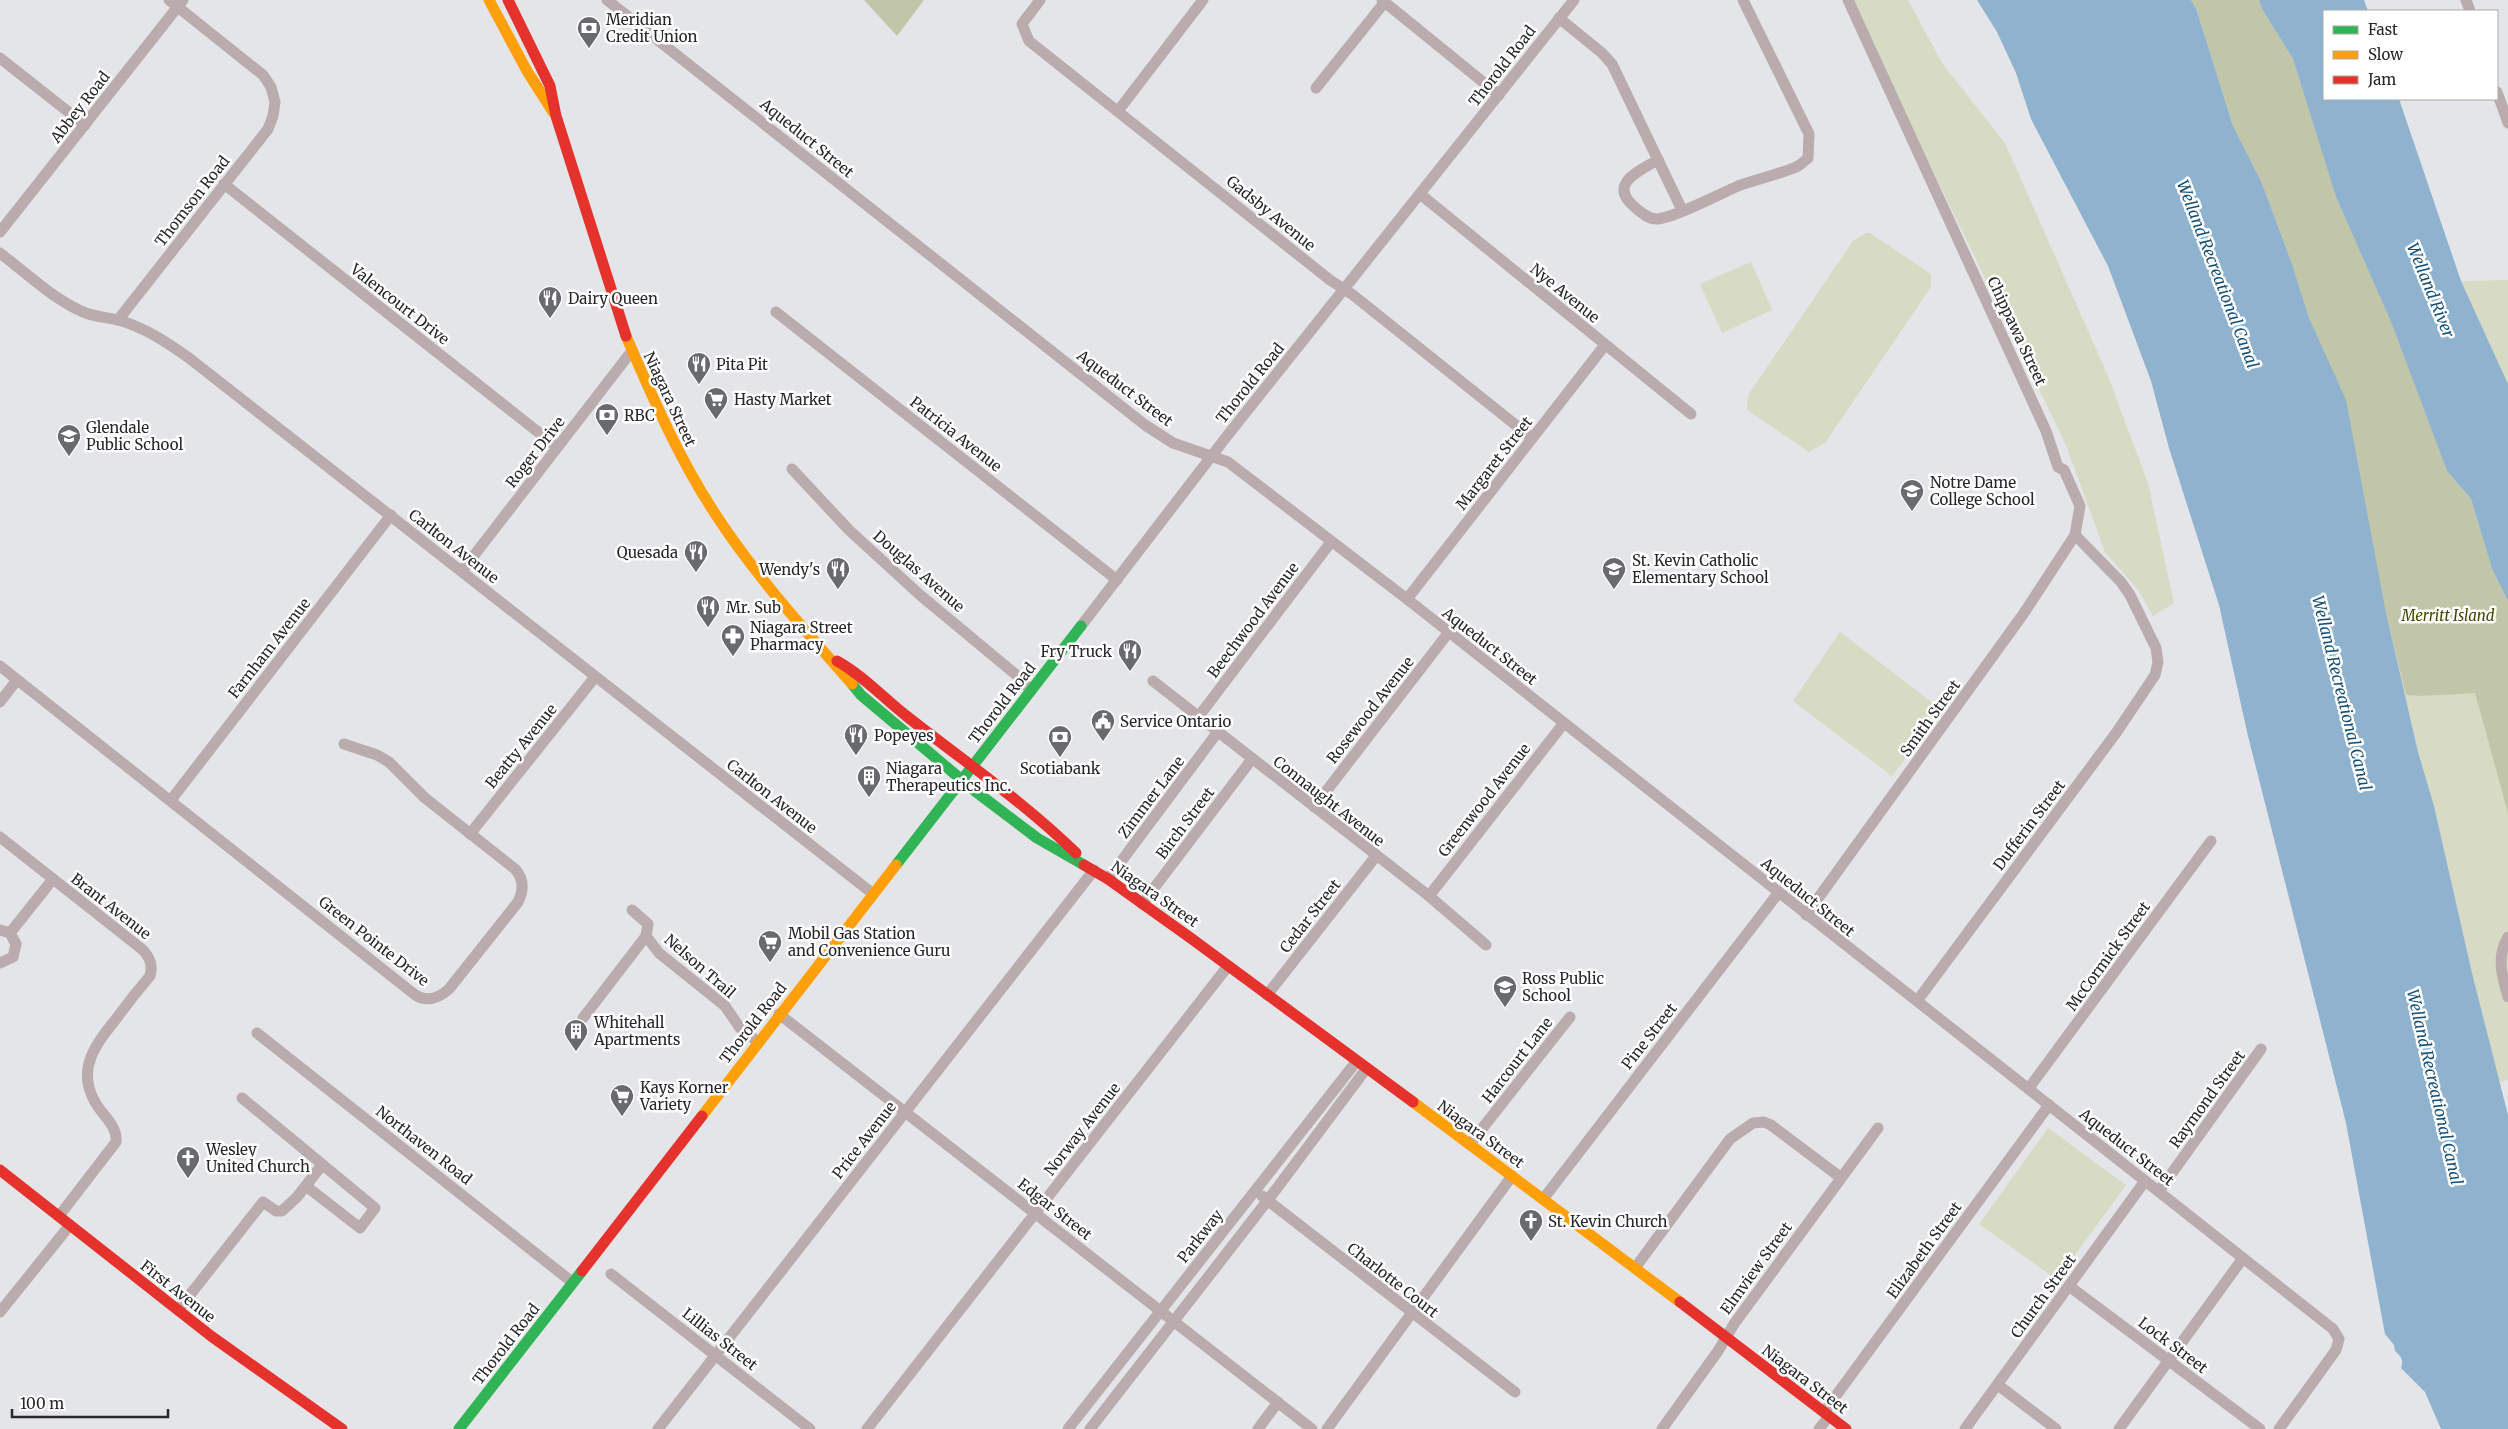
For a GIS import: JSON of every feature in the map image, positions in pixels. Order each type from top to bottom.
[{"type":"main road","name":"Niagara Street","points":[[489,0],[537,91],[556,116]]},
{"type":"main road","name":"Niagara Street","points":[[508,0],[550,86],[556,116],[606,279],[631,352],[670,436],[714,512],[761,579],[861,695],[961,780],[1037,838],[1108,879],[1228,966],[1356,1062],[1544,1198],[1846,1429]]},
{"type":"main road","name":"Thorold Road","points":[[459,1429],[872,893],[1081,626]]},
{"type":"main road","name":"Niagara Street","points":[[829,656],[857,672],[892,705],[1047,825],[1094,870]]},
{"type":"main road","name":"First Avenue","points":[[0,1170],[262,1374],[342,1429]]},
{"type":"street","name":"Aqueduct Street","points":[[607,0],[1145,425],[1173,443],[1228,462],[1407,599],[2330,1326],[2340,1339],[2336,1350],[2279,1429]]},
{"type":"street","name":"Gadsby Avenue","points":[[1040,0],[1022,24],[1028,41],[1532,438]]},
{"type":"street","points":[[1118,111],[1203,0]]},
{"type":"street","name":"Thorold Road","points":[[1081,626],[1211,457],[1574,0]]},
{"type":"street","points":[[1658,160],[1628,179],[1624,194],[1630,204],[1647,217],[1654,219],[1799,166],[1808,158],[1809,134],[1743,0]]},
{"type":"street","name":"Chippawa Street","points":[[1848,0],[2046,431],[2058,467],[2064,470],[2069,480],[2080,506],[2075,535]]},
{"type":"street","name":"Thomson Road","points":[[118,320],[268,129],[273,116],[274,94],[264,75],[176,2]]},
{"type":"street","name":"Abbey Road","points":[[0,232],[85,125],[176,2]]},
{"type":"street","points":[[1316,88],[1383,2],[1498,95]]},
{"type":"street","points":[[1559,18],[1602,53],[1612,64],[1682,210]]},
{"type":"street","points":[[0,58],[85,125]]},
{"type":"street","points":[[2498,94],[2506,110],[2508,123]]},
{"type":"street","name":"Valencourt Drive","points":[[224,184],[557,447]]},
{"type":"street","name":"Nye Avenue","points":[[1420,194],[1691,414]]},
{"type":"street","name":"Carlton Avenue","points":[[0,253],[69,305],[92,316],[118,320],[157,337],[189,358],[872,893]]},
{"type":"street","name":"Patricia Avenue","points":[[776,312],[1117,580]]},
{"type":"street","name":"Margaret Street","points":[[1407,599],[1605,346]]},
{"type":"street","name":"Roger Drive","points":[[462,571],[631,352]]},
{"type":"street","name":"Douglas Avenue","points":[[792,469],[849,530],[920,595],[1005,665],[1031,691]]},
{"type":"street","name":"Farnham Avenue","points":[[171,800],[391,515]]},
{"type":"street","name":"Dufferin Street","points":[[1917,1001],[2152,682],[2158,662],[2156,648],[2130,595],[2121,582],[2075,535]]},
{"type":"street","name":"Smith Street","points":[[1806,915],[2024,613],[2075,535]]},
{"type":"street","name":"Beechwood Avenue","points":[[1199,716],[1331,542]]},
{"type":"street","name":"Rosewood Avenue","points":[[1314,807],[1449,632]]},
{"type":"street","name":"Green Pointe Drive","points":[[0,666],[414,994],[426,999],[438,996],[449,989],[518,902],[522,893],[521,879],[515,869],[425,798],[389,762],[371,753],[344,744]]},
{"type":"street","name":"Beatty Avenue","points":[[470,834],[595,677]]},
{"type":"street","points":[[0,702],[17,680]]},
{"type":"street","name":"Connaught Avenue","points":[[1153,681],[1429,896],[1486,945]]},
{"type":"street","name":"Greenwood Avenue","points":[[1429,896],[1564,723]]},
{"type":"street","name":"Zimmer Lane","points":[[1108,879],[1218,733]]},
{"type":"street","name":"Birch Street","points":[[1142,904],[1252,759]]},
{"type":"street","name":"Brant Avenue","points":[[0,837],[143,950],[149,958],[152,967],[150,976],[95,1046],[88,1062],[86,1079],[88,1088],[95,1103],[115,1132],[116,1142],[59,1216]]},
{"type":"street","name":"McCormick Street","points":[[2029,1088],[2210,841]]},
{"type":"street","name":"Cedar Street","points":[[1267,995],[1376,856]]},
{"type":"street","name":"Price Avenue","points":[[658,1429],[1094,870]]},
{"type":"street","points":[[0,963],[8,961],[16,951],[16,944],[5,932],[53,879]]},
{"type":"street","name":"Pine Street","points":[[1544,1198],[1779,892]]},
{"type":"street","name":"Nelson Trail","points":[[632,910],[648,924],[646,936],[659,953],[726,1006],[740,1028],[758,1042]]},
{"type":"street","points":[[583,1018],[646,936]]},
{"type":"street","points":[[2508,937],[2500,957],[2500,969],[2508,997]]},
{"type":"street","name":"Norway Avenue","points":[[867,1429],[1228,966]]},
{"type":"street","name":"Edgar Street","points":[[779,1014],[1312,1429]]},
{"type":"street","name":"Harcourt Lane","points":[[1470,1144],[1570,1017]]},
{"type":"street","name":"Northaven Road","points":[[257,1033],[572,1282]]},
{"type":"street","name":"Raymond Street","points":[[2159,1191],[2261,1049]]},
{"type":"street","name":"Parkway","points":[[1073,1427],[1160,1311],[1356,1062]]},
{"type":"street","name":"Parkway","points":[[1090,1429],[1268,1200],[1366,1069]]},
{"type":"street","points":[[242,1098],[375,1208],[360,1228],[306,1186]]},
{"type":"street","name":"Elizabeth Street","points":[[1819,1429],[1827,1414],[2049,1105]]},
{"type":"street","points":[[1635,1268],[1730,1139],[1750,1125],[1761,1122],[1778,1130],[1840,1177]]},
{"type":"street","name":"Elmview Street","points":[[1662,1429],[1840,1177],[1878,1128]]},
{"type":"street","points":[[178,1310],[263,1202],[276,1211],[282,1211],[306,1186],[322,1165]]},
{"type":"street","points":[[1327,1429],[1512,1176]]},
{"type":"street","name":"Church Street","points":[[1965,1429],[2144,1181]]},
{"type":"street","name":"Charlotte Court","points":[[1255,1190],[1515,1392]]},
{"type":"street","points":[[0,1312],[70,1225]]},
{"type":"street","points":[[2119,1429],[2244,1258]]},
{"type":"street","name":"Lillias Street","points":[[611,1274],[810,1429]]},
{"type":"street","name":"Lock Street","points":[[2069,1286],[2260,1429]]},
{"type":"street","points":[[1998,1385],[2056,1429]]},
{"type":"street","points":[[1258,1429],[1278,1402]]},
{"type":"green space","points":[[864,0],[924,0],[897,36]]},
{"type":"green space","points":[[1850,0],[1908,0],[1942,63],[2005,143],[2108,376],[2148,483],[2174,603],[2153,616],[2139,591],[2105,552],[2066,445]]},
{"type":"green space","name":"Merritt Island","points":[[2191,0],[2259,0],[2262,9],[2293,59],[2336,197],[2391,322],[2447,471],[2471,499],[2492,569],[2508,601],[2508,813],[2475,693],[2406,695],[2309,318],[2292,264],[2261,181],[2233,126],[2196,8]]},
{"type":"green space","name":"Merritt Island","points":[[2293,59],[2311,116],[2492,569],[2508,601],[2508,1080],[2499,1082],[2434,806],[2418,752],[2385,608],[2261,181],[2233,126]]},
{"type":"green space","points":[[1866,233],[1870,233],[1931,274],[1931,287],[1825,443],[1809,452],[1747,410],[1748,395],[1853,241]]},
{"type":"green space","points":[[1751,262],[1772,310],[1722,333],[1700,284]]},
{"type":"green space","points":[[2508,280],[2508,384],[2461,281]]},
{"type":"green space","points":[[1840,632],[1942,710],[1892,776],[1793,701]]},
{"type":"green space","points":[[2048,1128],[2126,1185],[2057,1280],[1979,1224]]},
{"type":"water","name":"Welland Recreational Canal","points":[[1977,0],[2191,0],[2196,8],[2233,126],[2261,181],[2292,264],[2309,318],[2346,400],[2385,608],[2418,752],[2434,806],[2472,973],[2508,1115],[2508,1429],[2441,1429],[2425,1392],[2401,1368],[2401,1358],[2385,1334],[2346,1123],[2248,736],[2219,605],[2169,448],[2151,381],[2108,266],[2031,119],[2016,73],[1997,32]]},
{"type":"water","name":"Welland River","points":[[2259,0],[2364,0],[2368,10],[2323,10],[2323,100],[2399,100],[2461,281],[2508,384],[2508,601],[2492,569],[2471,499],[2447,471],[2391,322],[2336,197],[2293,59],[2262,9]]},
{"type":"traffic: fast","points":[[896,865],[1081,626]]},
{"type":"traffic: fast","points":[[852,684],[861,695],[975,791],[1037,838],[1084,865]]},
{"type":"traffic: fast","points":[[459,1429],[582,1271]]},
{"type":"traffic: slow","points":[[489,0],[527,71],[553,112]]},
{"type":"traffic: slow","points":[[626,336],[677,448],[714,512],[763,579],[852,684]]},
{"type":"traffic: slow","points":[[702,1116],[896,865]]},
{"type":"traffic: slow","points":[[1413,1102],[1680,1302]]},
{"type":"traffic: jam","points":[[508,0],[550,86],[556,116],[626,336]]},
{"type":"traffic: jam","points":[[837,661],[1016,800],[1076,853]]},
{"type":"traffic: jam","points":[[1084,865],[1108,879],[1192,939],[1413,1102]]},
{"type":"traffic: jam","points":[[582,1271],[702,1116]]},
{"type":"traffic: jam","points":[[0,1170],[211,1336],[342,1429]]},
{"type":"traffic: jam","points":[[1680,1302],[1846,1429]]},
{"type":"place","name":"Meridian Credit Union","points":[[589,49]]},
{"type":"place","name":"Dairy Queen","points":[[550,319]]},
{"type":"place","name":"Pita Pit","points":[[699,385]]},
{"type":"place","name":"Hasty Market","points":[[716,420]]},
{"type":"place","name":"RBC","points":[[607,436]]},
{"type":"place","name":"Glendale Public School","points":[[69,457]]},
{"type":"place","name":"Notre Dame College School","points":[[1912,512]]},
{"type":"place","name":"Quesada","points":[[696,573]]},
{"type":"place","name":"Wendy's","points":[[838,590]]},
{"type":"place","name":"St. Kevin Catholic Elementary School","points":[[1614,590]]},
{"type":"place","name":"Mr. Sub","points":[[708,628]]},
{"type":"place","name":"Niagara Street Pharmacy","points":[[733,657]]},
{"type":"place","name":"Fry Truck","points":[[1130,672]]},
{"type":"place","name":"Service Ontario","points":[[1103,742]]},
{"type":"place","name":"Popeyes","points":[[856,756]]},
{"type":"place","name":"Scotiabank","points":[[1060,758]]},
{"type":"place","name":"Niagara Therapeutics Inc.","points":[[869,798]]},
{"type":"place","name":"Mobil Gas Station and Convenience Guru","points":[[770,963]]},
{"type":"place","name":"Ross Public School","points":[[1505,1008]]},
{"type":"place","name":"Whitehall Apartments","points":[[576,1052]]},
{"type":"place","name":"Kays Korner Variety","points":[[622,1117]]},
{"type":"place","name":"Wesley United Church","points":[[188,1179]]},
{"type":"place","name":"St. Kevin Church","points":[[1531,1242]]}]
